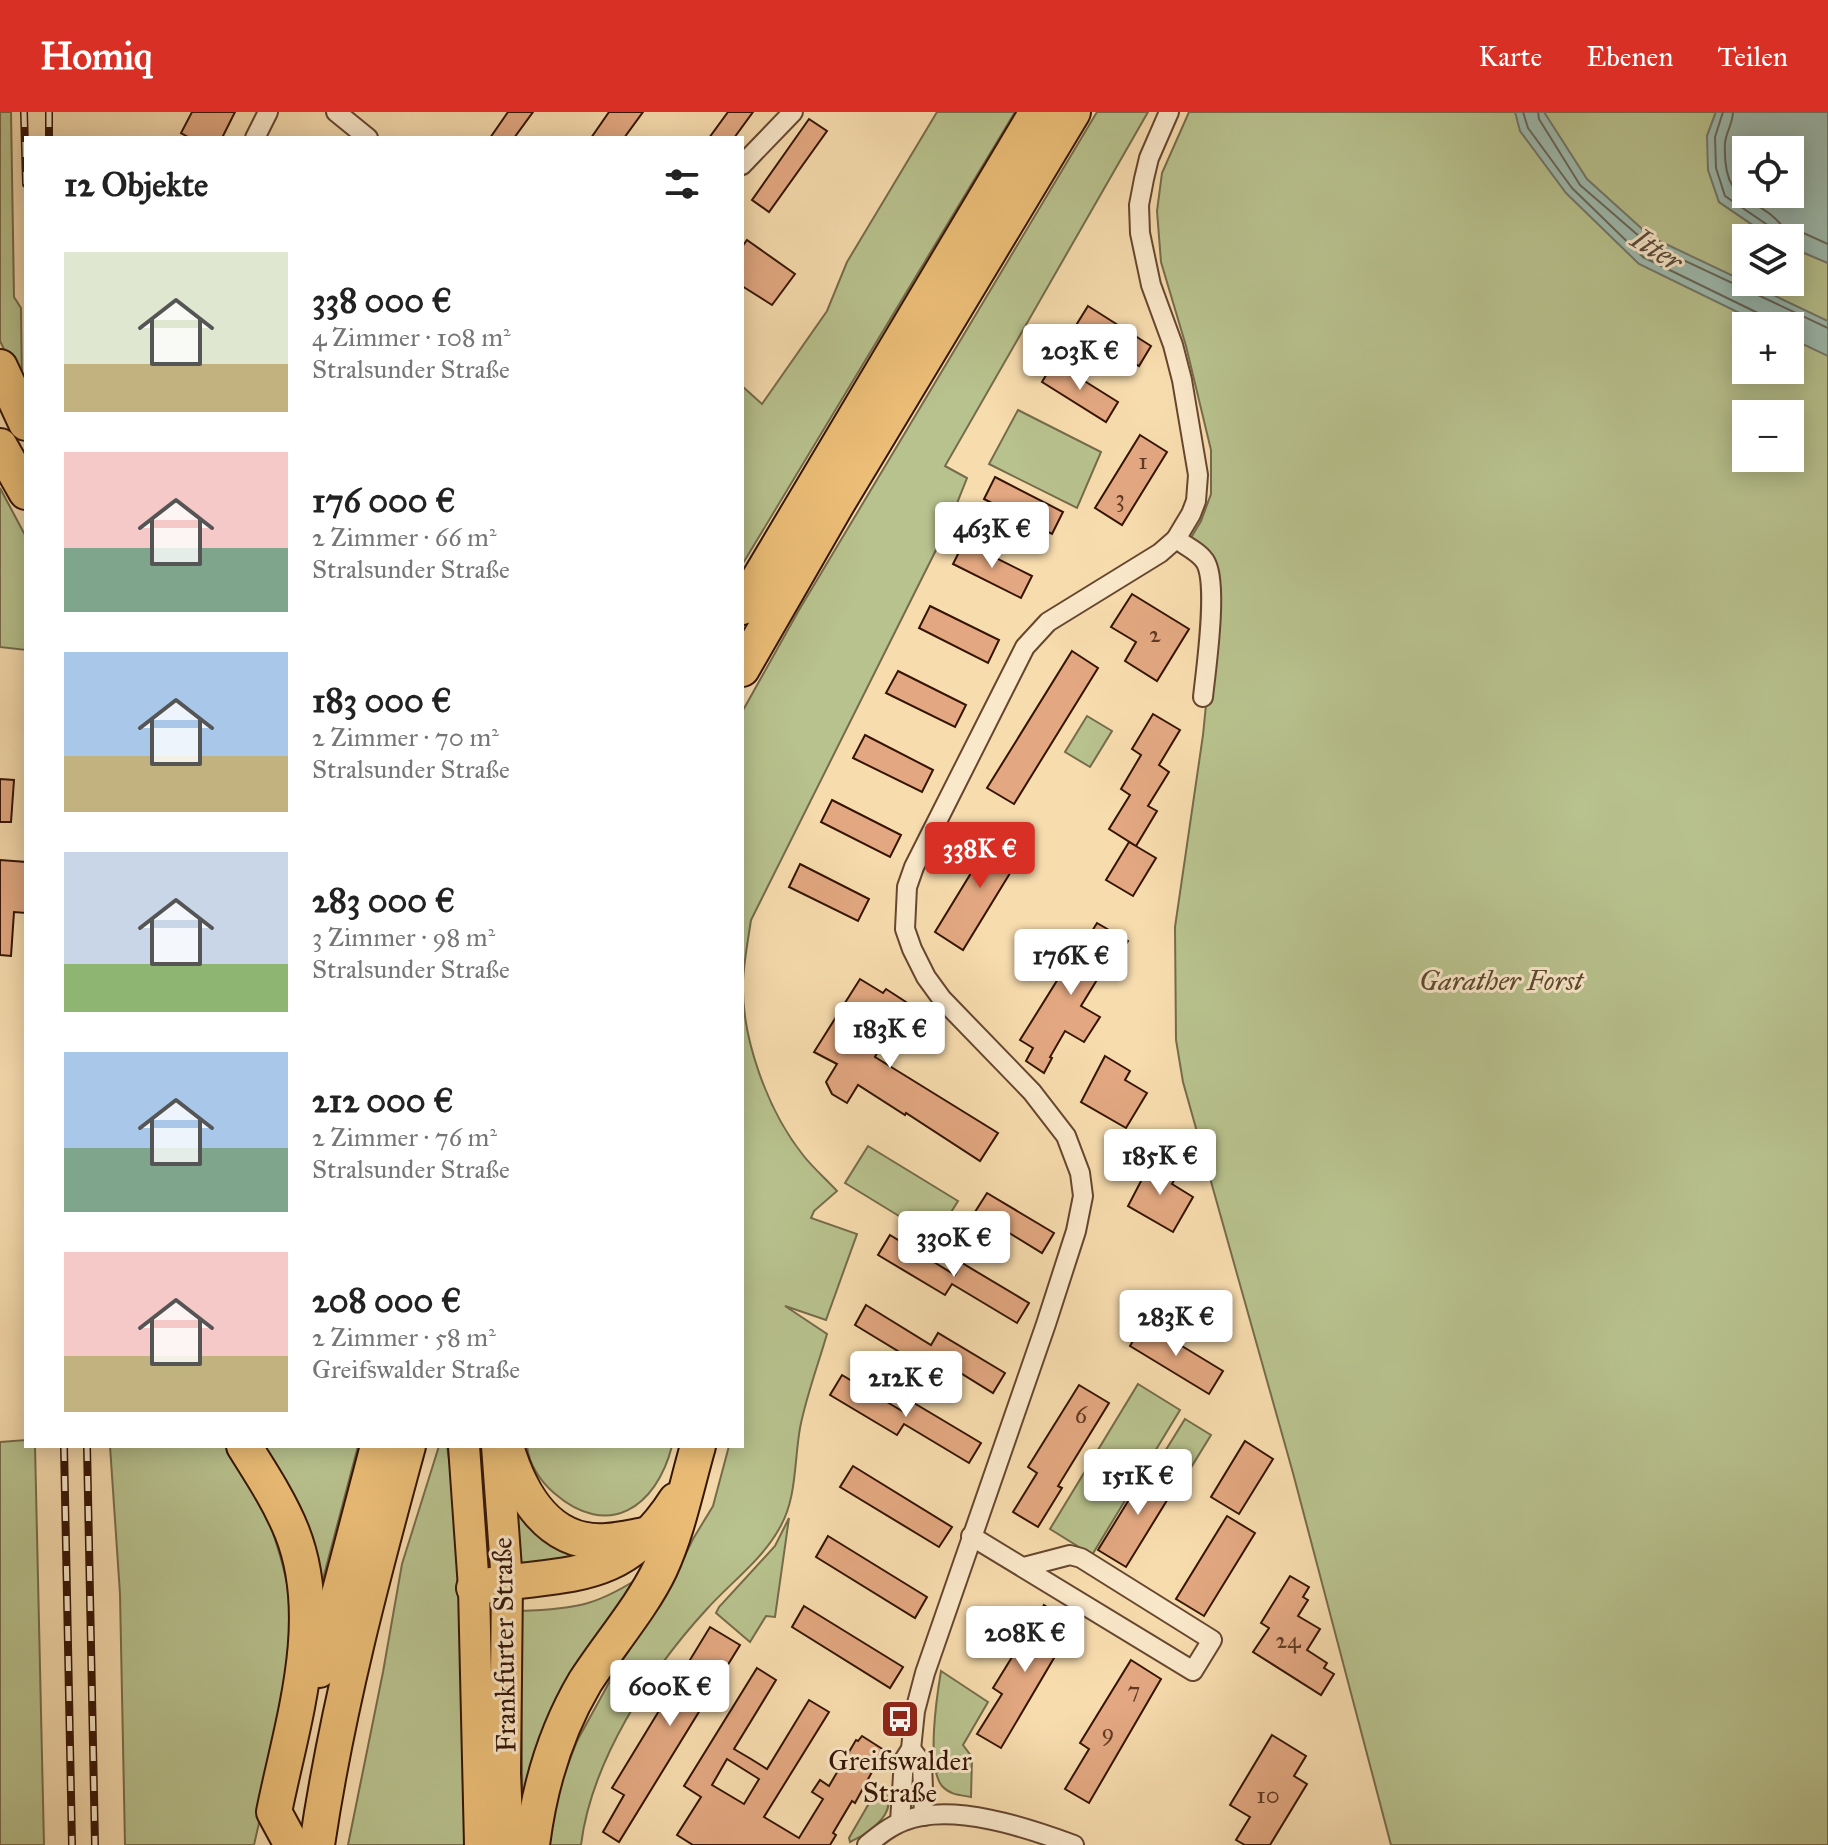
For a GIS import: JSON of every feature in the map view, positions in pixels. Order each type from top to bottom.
[{"type":"highway","points":[[744,604],[1037,112]]},
{"type":"highway","points":[[744,666],[852,478],[1073,112]]},
{"type":"highway","points":[[0,367],[24,419]]},
{"type":"highway","points":[[0,446],[24,488]]},
{"type":"highway","points":[[245,1448],[292,1533],[307,1593],[305,1650],[274,1812],[296,1842]]},
{"type":"highway","points":[[296,1842],[315,1687],[377,1448]]},
{"type":"highway","points":[[296,1842],[342,1701],[370,1583],[407,1448]]},
{"type":"highway","points":[[399,1481],[417,1467],[422,1448]]},
{"type":"highway","points":[[507,1448],[514,1475],[529,1501],[564,1533],[605,1542],[664,1530]]},
{"type":"highway","points":[[532,1845],[536,1814],[554,1748],[584,1685],[658,1573],[664,1530],[662,1521],[686,1485],[697,1448]]},
{"type":"highway","points":[[474,1588],[560,1601],[604,1590],[644,1564],[664,1530]]},
{"type":"main road","name":"Frankfurter Straße","points":[[464,1448],[474,1588],[480,1845]]},
{"type":"main road","name":"Frankfurter Straße","points":[[497,1448],[507,1592],[505,1773],[508,1845]]},
{"type":"street","points":[[256,136],[268,112]]},
{"type":"street","points":[[336,112],[366,136]]},
{"type":"street","points":[[744,163],[793,112]]},
{"type":"street","points":[[900,1822],[904,1760],[911,1749],[915,1711],[925,1673],[1046,1324],[1076,1231],[1083,1196],[1080,1173],[1066,1136],[1032,1092],[942,999],[926,977],[905,929],[907,887],[925,841],[1025,647],[1048,622],[1141,565],[1176,539],[1196,501],[1198,475],[1195,446],[1176,356],[1151,285],[1139,216],[1149,158],[1169,112]]},
{"type":"street","points":[[1176,539],[1200,556],[1209,572],[1211,621],[1203,697]]},
{"type":"street","points":[[971,1536],[1193,1671],[1212,1640],[1081,1558],[1070,1555],[1024,1567]]},
{"type":"street","points":[[911,1749],[922,1763],[924,1816]]},
{"type":"street","points":[[867,1845],[900,1822],[924,1816],[969,1816],[1008,1824],[1074,1845]]},
{"type":"green space","points":[[0,112],[11,112],[14,297],[21,308],[22,387],[0,341]]},
{"type":"green space","points":[[937,112],[1015,112],[744,562],[744,388],[762,404],[827,311],[847,262]]},
{"type":"green space","points":[[1097,112],[1148,112],[945,466],[967,478],[948,526],[751,920],[744,973],[744,708],[799,610]]},
{"type":"green space","name":"Garather Forst","points":[[1189,112],[1716,112],[1707,136],[1719,202],[1751,224],[1732,224],[1732,296],[1804,296],[1804,253],[1828,263],[1828,1845],[1391,1845],[1293,1473],[1183,1082],[1176,1040],[1175,927],[1203,735],[1214,624],[1214,574],[1189,541],[1211,494],[1211,450],[1186,346],[1161,262],[1157,211],[1162,173]]},
{"type":"green space","points":[[1018,410],[1101,452],[1077,508],[989,464]]},
{"type":"green space","points":[[0,488],[24,533],[24,650],[0,647]]},
{"type":"green space","points":[[1087,716],[1112,731],[1090,767],[1065,752]]},
{"type":"green space","points":[[744,1003],[752,1050],[768,1096],[790,1137],[837,1191],[814,1211],[811,1218],[857,1234],[826,1320],[785,1306],[827,1334],[803,1416],[789,1505],[779,1529],[772,1541],[685,1634],[644,1689],[610,1750],[597,1782],[581,1845],[545,1845],[562,1780],[577,1741],[616,1670],[669,1588],[713,1506],[728,1448],[744,1448]]},
{"type":"green space","points":[[868,1146],[958,1201],[935,1238],[845,1183]]},
{"type":"green space","points":[[1138,1384],[1180,1410],[1092,1555],[1050,1529]]},
{"type":"green space","points":[[1185,1419],[1211,1435],[1182,1482],[1156,1466]]},
{"type":"green space","points":[[24,1440],[24,1448],[35,1448],[44,1845],[0,1845],[0,1442]]},
{"type":"green space","points":[[110,1448],[229,1448],[249,1476],[269,1521],[290,1604],[290,1664],[286,1695],[254,1845],[125,1845],[120,1594]]},
{"type":"green space","points":[[263,1448],[357,1448],[318,1598]]},
{"type":"green space","points":[[438,1448],[447,1448],[467,1575],[471,1845],[348,1845],[402,1564]]},
{"type":"green space","points":[[527,1448],[671,1448],[665,1468],[642,1501],[611,1515],[593,1514],[574,1507],[544,1483],[530,1459]]},
{"type":"green space","points":[[512,1479],[591,1556],[518,1566]]},
{"type":"green space","points":[[789,1518],[775,1617],[766,1616],[750,1642],[716,1613],[775,1546]]},
{"type":"green space","points":[[647,1573],[523,1845],[520,1611],[573,1607],[601,1599]]},
{"type":"green space","points":[[941,1671],[988,1702],[963,1745],[972,1757],[971,1797],[948,1791],[937,1777],[934,1730]]},
{"type":"green space","points":[[879,1786],[886,1794],[887,1811],[875,1826],[850,1842],[849,1838]]},
{"type":"water","name":"Itter","points":[[1515,112],[1544,112],[1587,179],[1651,237],[1732,275],[1732,296],[1775,296],[1828,321],[1828,356],[1804,345],[1804,312],[1737,312],[1639,264],[1566,193],[1520,131]]},
{"type":"water","points":[[1716,112],[1828,112],[1828,263],[1804,253],[1804,224],[1751,224],[1719,202],[1708,170],[1707,136]]},
{"type":"building","points":[[192,112],[235,112],[223,136],[186,136],[181,133]]},
{"type":"building","points":[[508,112],[533,112],[515,136],[491,136]]},
{"type":"building","points":[[609,112],[643,112],[625,136],[592,136]]},
{"type":"building","points":[[728,112],[753,112],[735,136],[710,136]]},
{"type":"building","points":[[809,119],[827,131],[769,212],[752,200]]},
{"type":"building","points":[[747,240],[795,274],[772,305],[744,287],[744,244]]},
{"type":"building","points":[[1088,306],[1151,346],[1139,366],[1075,327]]},
{"type":"building","points":[[1054,362],[1118,402],[1106,422],[1042,382]]},
{"type":"building","points":[[1140,435],[1167,452],[1122,525],[1095,508]]},
{"type":"building","points":[[995,477],[1063,512],[1052,534],[984,499]]},
{"type":"building","points":[[964,542],[1032,576],[1021,598],[953,564]]},
{"type":"building","points":[[1132,594],[1189,629],[1157,681],[1125,661],[1136,642],[1111,627]]},
{"type":"building","points":[[930,606],[999,640],[988,663],[919,628]]},
{"type":"building","points":[[1072,651],[1098,668],[1014,804],[987,788]]},
{"type":"building","points":[[898,671],[966,705],[955,727],[886,693]]},
{"type":"building","points":[[1153,714],[1180,730],[1159,765],[1169,772],[1148,806],[1157,811],[1136,846],[1109,829],[1130,795],[1121,789],[1141,755],[1132,749]]},
{"type":"building","points":[[865,735],[933,770],[922,792],[853,758]]},
{"type":"building","points":[[0,779],[14,780],[11,822],[0,822]]},
{"type":"building","points":[[832,800],[901,835],[890,857],[821,822]]},
{"type":"building","points":[[998,829],[1026,847],[963,950],[935,932]]},
{"type":"building","points":[[1129,842],[1156,858],[1133,896],[1106,880]]},
{"type":"building","points":[[0,860],[24,862],[24,913],[14,912],[11,956],[0,955]]},
{"type":"building","points":[[800,864],[869,899],[858,921],[789,887]]},
{"type":"building","points":[[1097,923],[1128,941],[1119,955],[1114,952],[1081,1006],[1100,1017],[1084,1042],[1065,1031],[1044,1073],[1026,1061],[1033,1048],[1020,1040],[1086,934],[1089,936]]},
{"type":"building","points":[[860,979],[883,993],[886,989],[906,1002],[875,1057],[998,1133],[980,1161],[858,1085],[847,1103],[832,1094],[826,1082],[837,1064],[814,1052]]},
{"type":"building","points":[[1105,1056],[1130,1071],[1125,1080],[1147,1093],[1126,1128],[1081,1102]]},
{"type":"building","points":[[1152,1160],[1177,1175],[1172,1184],[1193,1197],[1173,1232],[1128,1206]]},
{"type":"building","points":[[987,1193],[1054,1233],[1042,1253],[975,1212]]},
{"type":"building","points":[[890,1235],[955,1275],[962,1263],[1029,1303],[1017,1323],[952,1284],[945,1295],[878,1255]]},
{"type":"building","points":[[866,1305],[931,1345],[938,1333],[1005,1373],[993,1393],[928,1353],[921,1365],[855,1325]]},
{"type":"building","points":[[1144,1323],[1223,1371],[1209,1394],[1130,1346]]},
{"type":"building","points":[[842,1375],[907,1414],[914,1403],[981,1443],[969,1463],[904,1424],[897,1435],[830,1395]]},
{"type":"building","points":[[1079,1385],[1109,1403],[1058,1486],[1062,1488],[1038,1527],[1013,1512],[1037,1473],[1028,1467]]},
{"type":"building","points":[[1245,1441],[1273,1459],[1239,1514],[1211,1497]]},
{"type":"building","points":[[853,1466],[952,1527],[939,1547],[840,1487]]},
{"type":"building","points":[[1149,1467],[1177,1484],[1126,1567],[1098,1550]]},
{"type":"building","points":[[1227,1516],[1255,1533],[1204,1616],[1176,1599]]},
{"type":"building","points":[[828,1536],[927,1597],[915,1618],[816,1557]]},
{"type":"building","points":[[1290,1576],[1309,1587],[1303,1597],[1308,1600],[1298,1616],[1320,1629],[1307,1650],[1327,1663],[1324,1668],[1334,1674],[1321,1695],[1253,1652],[1269,1628],[1261,1623]]},
{"type":"building","points":[[1044,1605],[1074,1624],[1001,1748],[977,1734],[1002,1694],[993,1688]]},
{"type":"building","points":[[804,1606],[903,1667],[890,1688],[792,1627]]},
{"type":"building","points":[[710,1627],[740,1645],[619,1842],[603,1832],[624,1795],[612,1788]]},
{"type":"building","points":[[1131,1660],[1161,1679],[1089,1803],[1065,1789],[1089,1749],[1080,1743]]},
{"type":"building","points":[[757,1668],[776,1680],[734,1749],[767,1769],[809,1700],[829,1712],[764,1817],[799,1838],[823,1799],[812,1792],[820,1780],[829,1786],[856,1740],[862,1736],[884,1750],[855,1803],[852,1801],[833,1833],[836,1835],[830,1845],[693,1845],[677,1835],[701,1797],[684,1786]],"holes":[[[727,1759],[759,1779],[744,1804],[712,1785]]]},
{"type":"building","points":[[1272,1735],[1306,1756],[1294,1776],[1307,1784],[1270,1845],[1245,1845],[1236,1840],[1250,1817],[1230,1805]]},
{"type":"railway","points":[[24,112],[25,136]]},
{"type":"railway","points":[[49,112],[49,136]]},
{"type":"railway","points":[[64,1448],[72,1845]]},
{"type":"railway","points":[[87,1448],[95,1845]]},
{"type":"place","name":"Greifswalder Straße","points":[[900,1719]]}]
